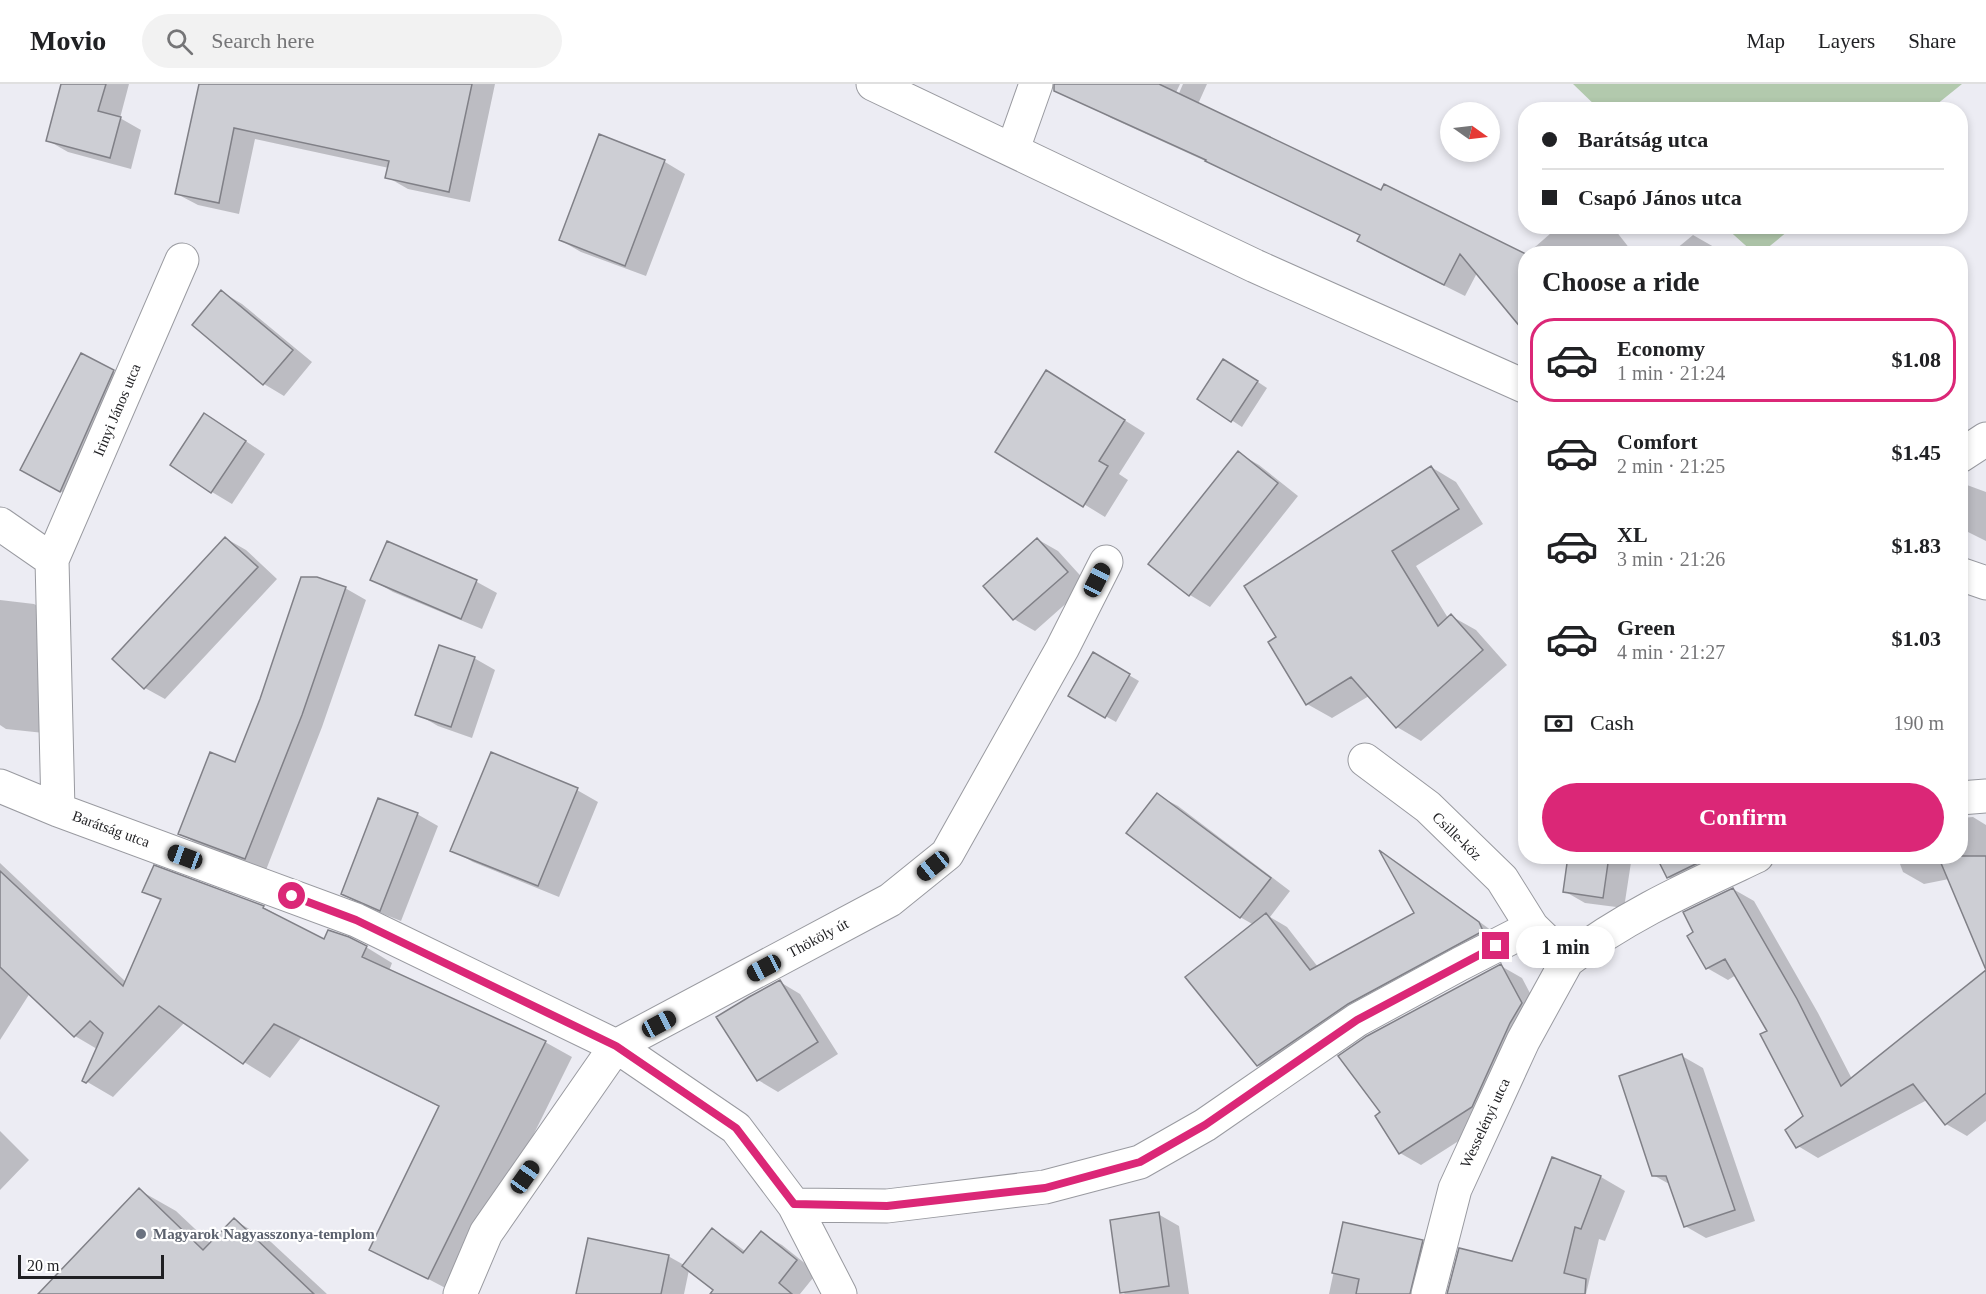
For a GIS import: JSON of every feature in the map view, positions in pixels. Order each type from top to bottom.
[{"type":"street","points":[[873,84],[1255,266],[1518,383]]},
{"type":"street","points":[[1013,149],[1036,84]]},
{"type":"street","name":"Irinyi János utca","points":[[58,810],[52,560],[182,260]]},
{"type":"street","points":[[1968,450],[1986,438]]},
{"type":"street","points":[[0,524],[52,560]]},
{"type":"street","name":"Thököly út","points":[[460,1294],[486,1233],[616,1046],[890,900],[947,854],[1062,649],[1106,562]]},
{"type":"street","points":[[1968,577],[1986,583]]},
{"type":"street","name":"Csille-köz","points":[[1365,760],[1428,807],[1502,879],[1532,927],[1567,961]]},
{"type":"street","name":"Barátság utca","points":[[0,786],[58,810],[356,920],[616,1046],[736,1128],[794,1204],[840,1294]]},
{"type":"street","points":[[1968,797],[1986,796]]},
{"type":"street","points":[[1567,961],[1595,939],[1666,898],[1740,864]]},
{"type":"street","points":[[794,1204],[887,1206],[1045,1188],[1140,1162],[1205,1125],[1357,1020],[1532,927]]},
{"type":"street","name":"Wesselényi utca","points":[[1428,1294],[1455,1189],[1523,1041],[1567,961]]},
{"type":"green space","points":[[1573,84],[1962,84],[1940,102],[1592,102]]},
{"type":"green space","points":[[1733,234],[1784,234],[1770,246],[1746,246]]},
{"type":"building","points":[[61,84],[106,84],[98,111],[121,117],[110,158],[46,141]]},
{"type":"building","points":[[199,84],[472,84],[449,192],[385,178],[389,161],[234,128],[219,203],[175,194]]},
{"type":"building","points":[[1054,84],[1159,84],[1381,190],[1384,184],[1518,250],[1518,324],[1460,254],[1444,285],[1357,241],[1360,235],[1206,160],[1054,91]]},
{"type":"building","points":[[599,134],[665,160],[625,266],[559,240]]},
{"type":"building","points":[[221,290],[293,350],[263,385],[192,325]]},
{"type":"building","points":[[81,353],[114,370],[60,492],[20,470]]},
{"type":"building","points":[[1223,359],[1258,381],[1231,422],[1197,399]]},
{"type":"building","points":[[1046,370],[1125,420],[1099,461],[1108,466],[1083,507],[995,452]]},
{"type":"building","points":[[204,413],[246,441],[211,493],[170,465]]},
{"type":"building","points":[[1238,451],[1278,483],[1189,596],[1148,564]]},
{"type":"building","points":[[1431,466],[1459,509],[1392,551],[1438,626],[1451,614],[1483,650],[1396,728],[1351,677],[1306,705],[1268,642],[1276,637],[1244,586]]},
{"type":"building","points":[[225,537],[258,567],[144,689],[112,659]]},
{"type":"building","points":[[1037,538],[1068,572],[1013,620],[983,586]]},
{"type":"building","points":[[387,541],[477,580],[461,619],[370,580]]},
{"type":"building","points":[[301,577],[317,577],[346,587],[302,715],[245,859],[178,834],[210,752],[235,762],[260,699]]},
{"type":"building","points":[[439,645],[475,657],[451,727],[415,715]]},
{"type":"building","points":[[1093,652],[1130,674],[1105,718],[1068,696]]},
{"type":"building","points":[[491,752],[578,788],[538,886],[450,851]]},
{"type":"building","points":[[1157,793],[1271,878],[1240,918],[1126,833]]},
{"type":"building","points":[[378,798],[418,813],[380,911],[341,894]]},
{"type":"building","points":[[1379,850],[1479,922],[1483,931],[1348,1004],[1257,1066],[1185,977],[1266,913],[1310,970],[1414,913]]},
{"type":"building","points":[[1968,856],[1986,856],[1986,970],[1941,864],[1968,864]]},
{"type":"building","points":[[1567,864],[1608,864],[1603,898],[1563,892]]},
{"type":"building","points":[[1660,864],[1696,864],[1667,878]]},
{"type":"building","points":[[154,865],[264,906],[263,908],[324,939],[328,930],[349,937],[367,946],[362,957],[546,1041],[428,1279],[369,1250],[439,1106],[274,1024],[243,1064],[159,1006],[86,1083],[82,1081],[103,1033],[90,1021],[74,1037],[0,967],[0,871],[123,986],[161,899],[142,892]]},
{"type":"building","points":[[1733,888],[1797,999],[1841,1086],[1986,970],[1986,1093],[1945,1125],[1913,1084],[1796,1148],[1785,1130],[1803,1116],[1760,1034],[1767,1031],[1725,959],[1706,969],[1687,936],[1693,932],[1683,912]]},
{"type":"building","points":[[1501,964],[1522,1003],[1510,1023],[1472,1107],[1399,1154],[1375,1116],[1380,1112],[1338,1056],[1367,1036]]},
{"type":"building","points":[[780,980],[818,1042],[757,1081],[716,1017]]},
{"type":"building","points":[[1682,1054],[1735,1210],[1684,1227],[1666,1176],[1652,1176],[1619,1076]]},
{"type":"building","points":[[1552,1157],[1601,1176],[1581,1229],[1575,1227],[1564,1273],[1586,1279],[1585,1294],[1447,1294],[1459,1248],[1512,1261]]},
{"type":"building","name":"Magyarok Nagyasszonya-templom","points":[[139,1188],[203,1250],[234,1218],[314,1294],[38,1294]]},
{"type":"building","points":[[1159,1212],[1169,1286],[1120,1293],[1110,1220]]},
{"type":"building","points":[[1343,1222],[1423,1240],[1410,1294],[1356,1294],[1359,1279],[1332,1273]]},
{"type":"building","points":[[712,1228],[743,1253],[761,1231],[797,1260],[779,1283],[792,1294],[710,1294],[713,1290],[682,1266]]},
{"type":"building","points":[[588,1238],[669,1255],[661,1294],[576,1294]]},
{"type":"place","name":"Magyarok Nagyasszonya-templom","points":[[141,1234]]},
{"type":"route","points":[[292,896],[356,920],[616,1046],[736,1128],[794,1204],[887,1206],[1045,1188],[1140,1162],[1205,1125],[1357,1020],[1496,946]]}]
